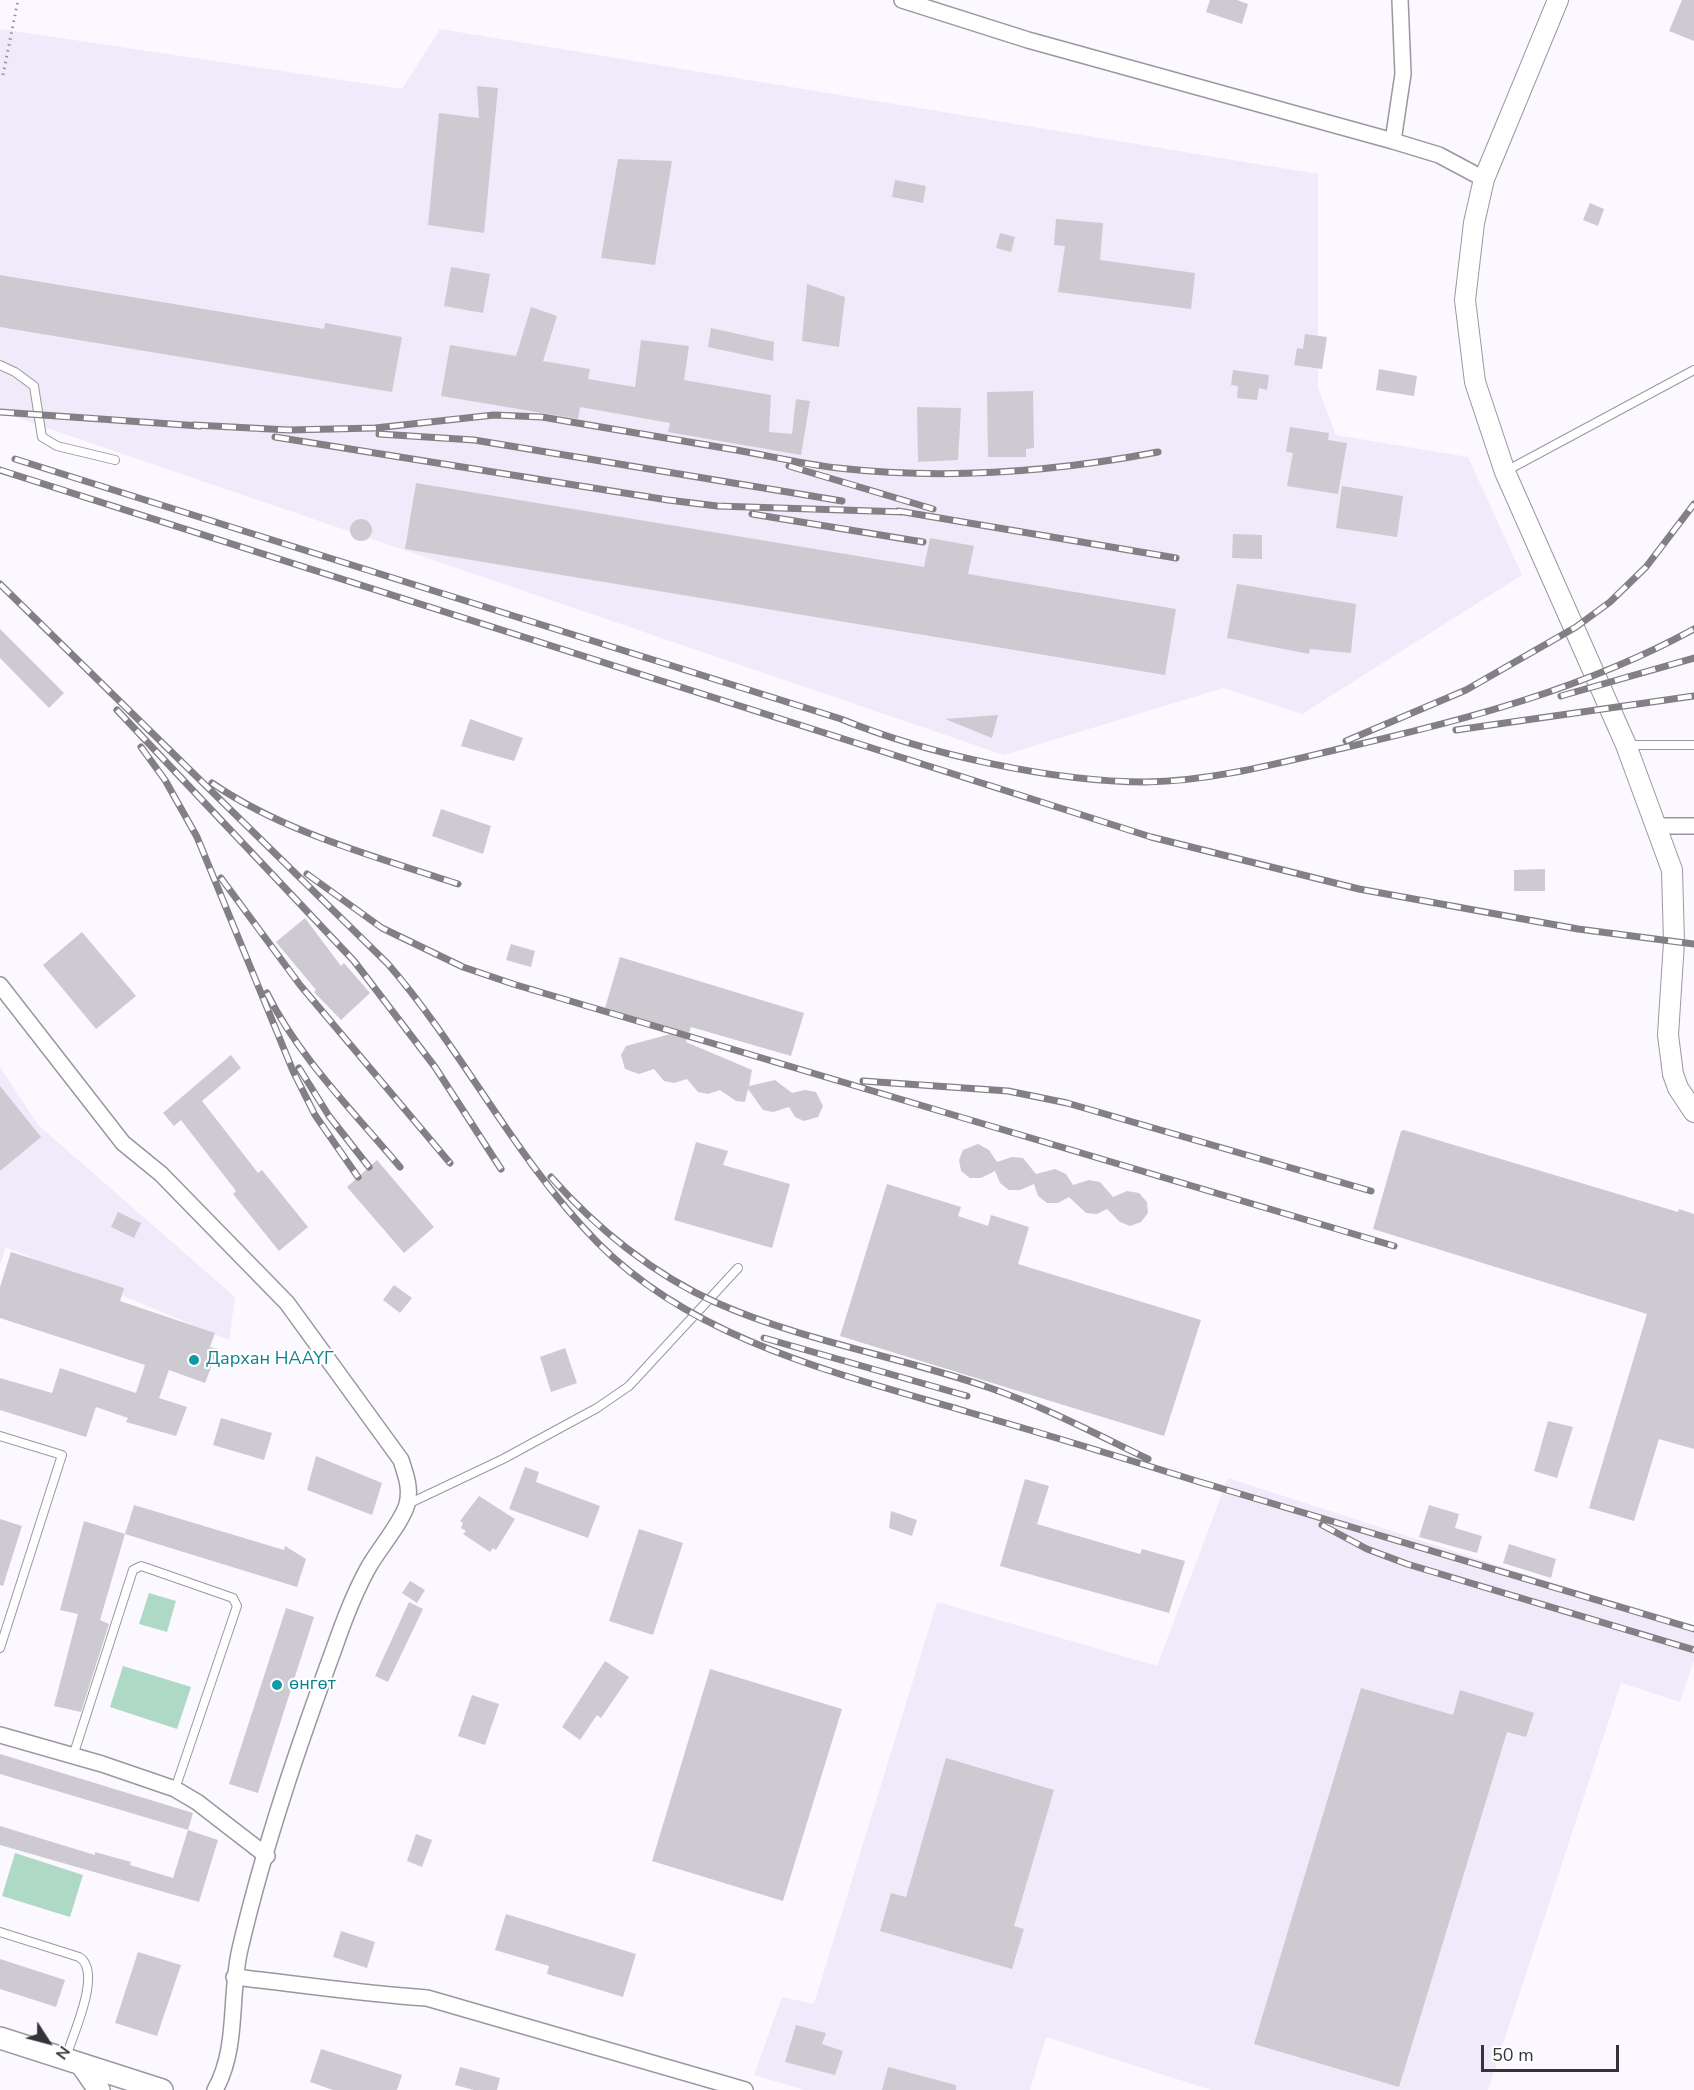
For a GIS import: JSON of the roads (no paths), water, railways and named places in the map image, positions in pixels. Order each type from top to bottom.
[{"type":"main road","points":[[0,2038],[162,2090]]},
{"type":"main road","points":[[73,2061],[99,2090]]},
{"type":"street","points":[[903,0],[1038,43],[1439,155],[1484,179]]},
{"type":"street","points":[[1393,141],[1403,74],[1400,0]]},
{"type":"street","points":[[1558,0],[1484,179],[1474,223],[1465,300],[1475,381],[1505,472],[1626,745],[1672,870],[1674,942],[1668,1035],[1673,1074],[1678,1088],[1694,1112]]},
{"type":"street","points":[[1656,826],[1694,826]]},
{"type":"street","points":[[0,985],[123,1143],[161,1174],[287,1303],[401,1460],[408,1481],[407,1505],[367,1570],[348,1610],[296,1760],[234,1977],[230,2049],[223,2075],[215,2090]]},
{"type":"street","points":[[0,1735],[176,1790],[197,1802],[267,1856]]},
{"type":"street","points":[[234,1977],[332,1987],[375,1995],[427,1998],[745,2090]]},
{"type":"lane","points":[[0,365],[15,372],[34,386],[42,436],[57,446],[115,460]]},
{"type":"lane","points":[[1505,472],[1694,370]]},
{"type":"lane","points":[[1626,745],[1694,745]]},
{"type":"lane","points":[[407,1505],[503,1459],[597,1408],[629,1386],[738,1268]]},
{"type":"lane","points":[[0,1436],[62,1455],[0,1648]]},
{"type":"lane","points":[[73,1756],[133,1570],[141,1566],[233,1598],[237,1606],[176,1790]]},
{"type":"lane","points":[[0,1932],[79,1957],[87,1963],[90,1974],[73,2061]]},
{"type":"railway","points":[[0,412],[200,426]]},
{"type":"railway","points":[[194,425],[289,430],[375,428],[494,415],[542,417],[824,466],[878,472],[999,472],[1079,465],[1158,452]]},
{"type":"railway","points":[[379,434],[474,440],[842,501]]},
{"type":"railway","points":[[275,437],[717,506],[905,512]]},
{"type":"railway","points":[[15,459],[841,719],[912,744],[991,764],[1110,781],[1171,781],[1221,775],[1434,726],[1567,686],[1610,669],[1694,629]]},
{"type":"railway","points":[[789,466],[933,509]]},
{"type":"railway","points":[[0,470],[1151,837],[1359,889],[1578,929],[1694,944]]},
{"type":"railway","points":[[1346,741],[1466,690],[1576,627],[1610,602],[1646,567],[1694,504]]},
{"type":"railway","points":[[898,511],[1176,558]]},
{"type":"railway","points":[[752,514],[923,542]]},
{"type":"railway","points":[[0,584],[388,964],[441,1033],[515,1141],[568,1211],[598,1243],[636,1277],[679,1305],[724,1330],[820,1368],[1206,1484]]},
{"type":"railway","points":[[1561,696],[1694,658]]},
{"type":"railway","points":[[1456,730],[1694,696]]},
{"type":"railway","points":[[117,710],[354,961],[435,1067],[501,1169]]},
{"type":"railway","points":[[141,747],[165,780],[197,837],[293,1071],[315,1115],[358,1177]]},
{"type":"railway","points":[[212,783],[240,801],[300,830],[458,884]]},
{"type":"railway","points":[[307,874],[382,928],[463,967],[513,984],[1394,1246]]},
{"type":"railway","points":[[221,878],[300,985],[450,1163]]},
{"type":"railway","points":[[267,993],[280,1017],[311,1062],[400,1167]]},
{"type":"railway","points":[[299,1068],[329,1116],[369,1167]]},
{"type":"railway","points":[[863,1081],[1008,1091],[1067,1103],[1371,1191]]},
{"type":"railway","points":[[551,1177],[568,1196],[627,1249],[671,1279],[717,1303],[783,1328],[956,1377],[1010,1395],[1148,1459]]},
{"type":"railway","points":[[764,1338],[967,1396]]},
{"type":"railway","points":[[1200,1482],[1694,1629]]},
{"type":"railway","points":[[1322,1525],[1367,1549],[1407,1564],[1694,1650]]},
{"type":"place","name":"Дархан НААҮГ","points":[[194,1360]]},
{"type":"place","name":"өнгөт","points":[[277,1685]]}]
